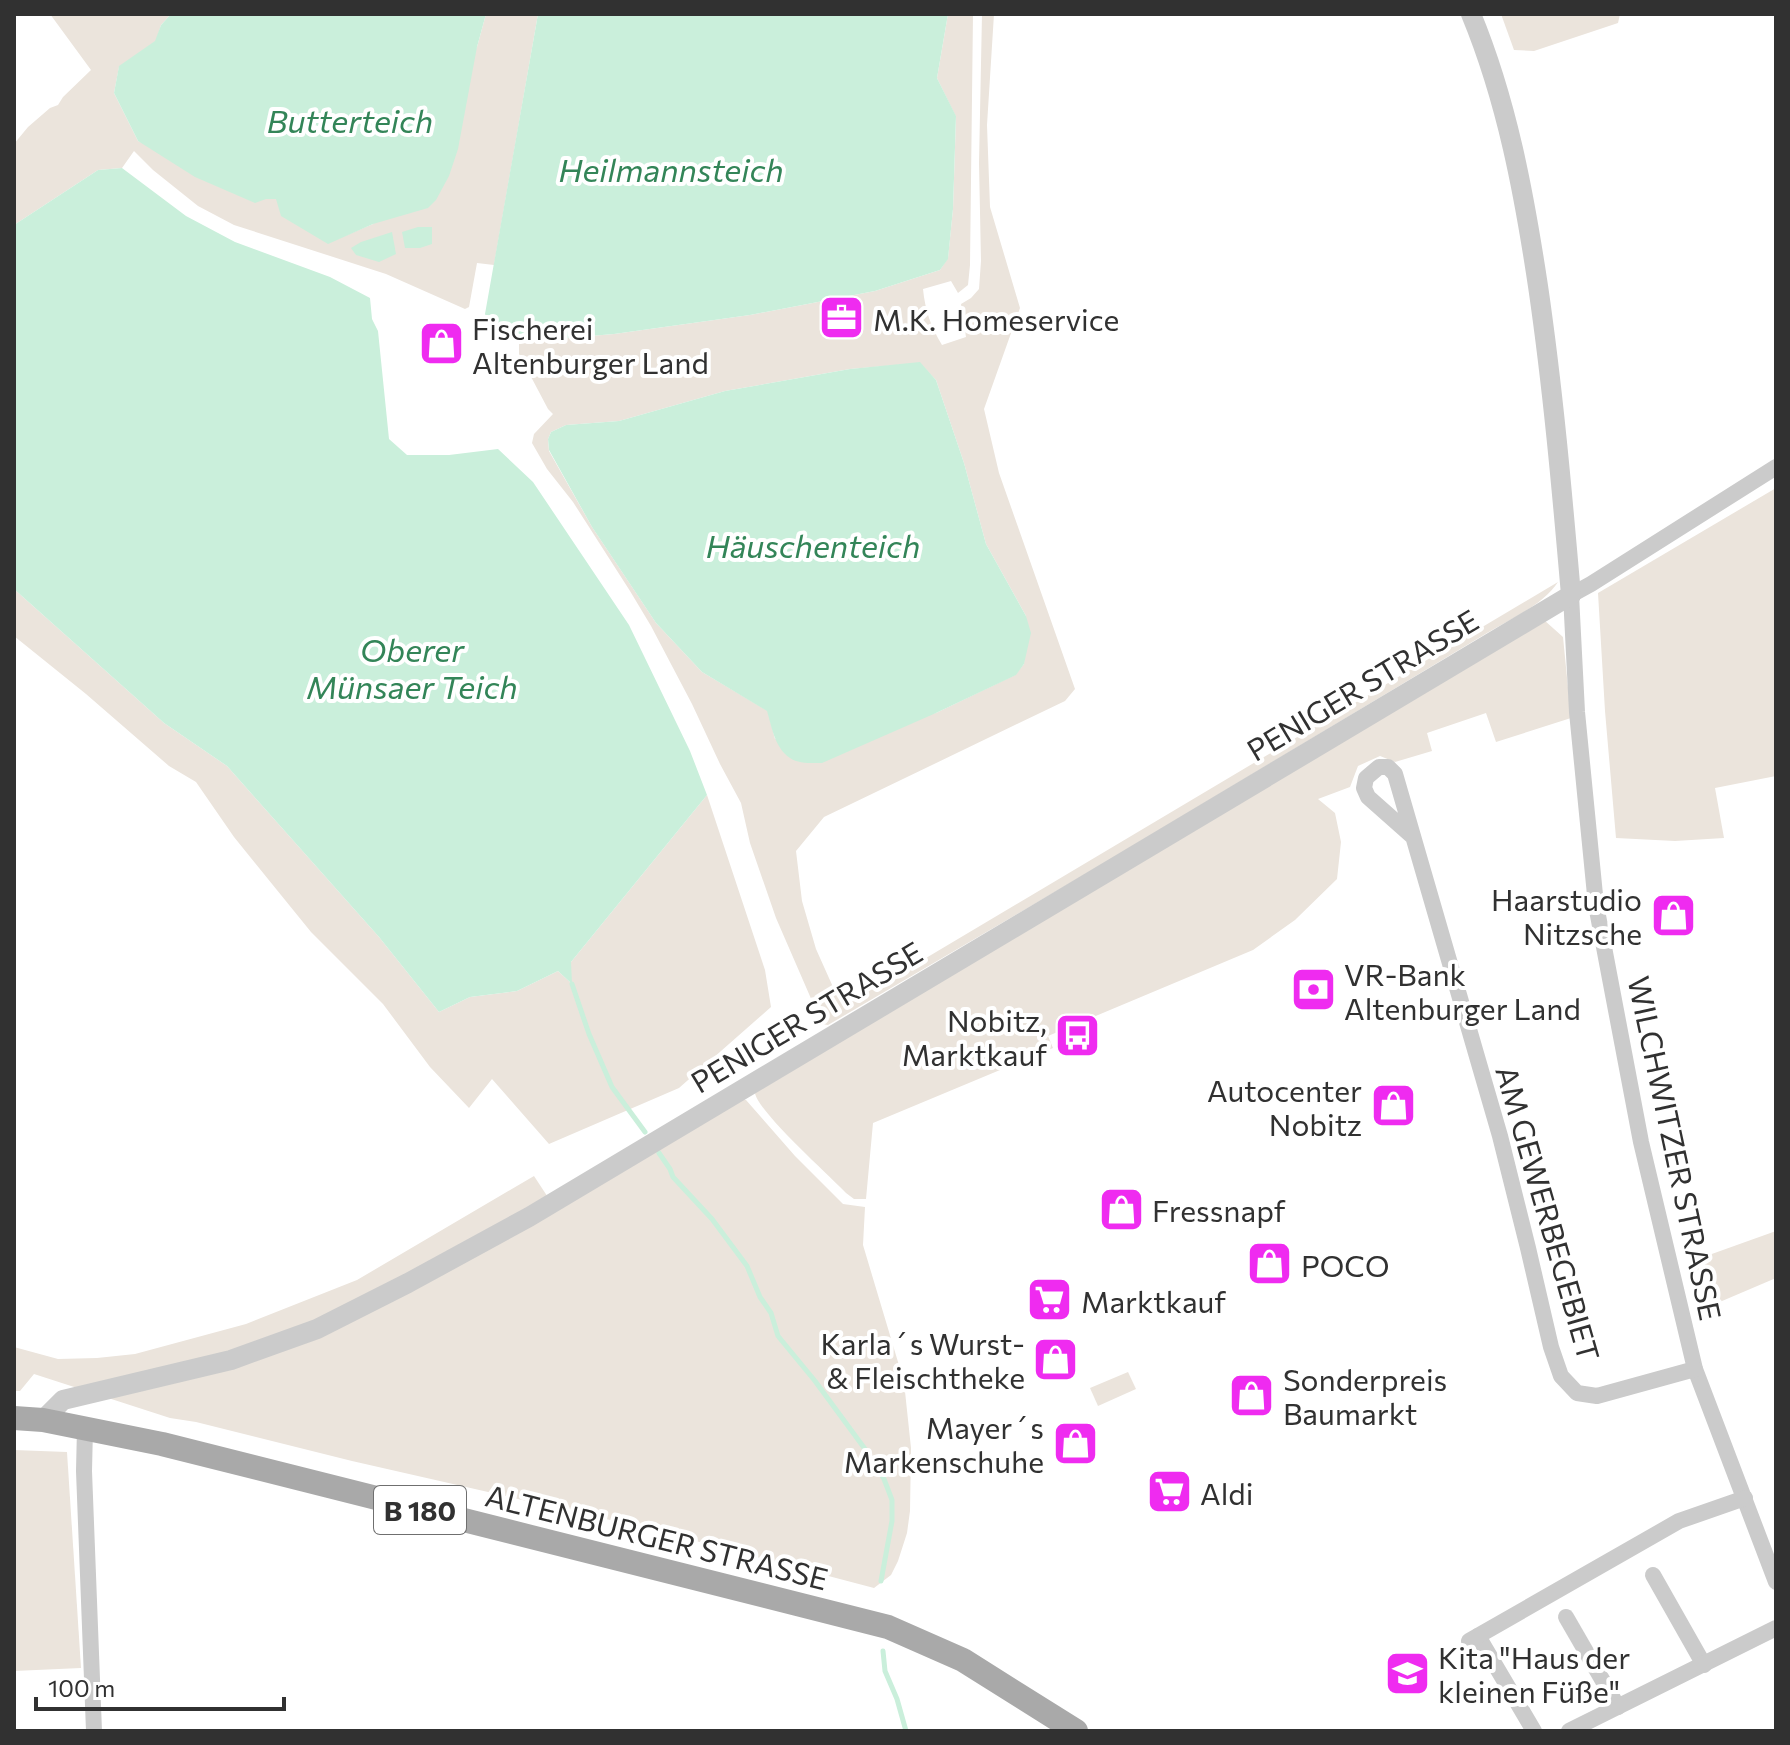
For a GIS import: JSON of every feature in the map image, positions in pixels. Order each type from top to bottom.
[{"type":"main road","name":"ALTENBURGER STRASSE","points":[[14,1418],[43,1420],[162,1444],[888,1627],[963,1660],[1076,1731]]},
{"type":"street","points":[[1471,14],[1496,82],[1525,203],[1550,368],[1571,595]]},
{"type":"street","name":"PENIGER STRASSE","points":[[43,1420],[63,1400],[231,1360],[317,1329],[529,1217],[1591,584],[1776,467]]},
{"type":"street","name":"WILCHWITZER STRASSE","points":[[1571,595],[1577,712],[1596,905],[1641,1142],[1695,1369],[1776,1582]]},
{"type":"street","name":"AM GEWERBEGEBIET","points":[[1412,836],[1500,1136],[1551,1347],[1561,1376],[1577,1393],[1597,1396],[1695,1369]]},
{"type":"street","points":[[85,1428],[94,1731]]},
{"type":"street","points":[[1534,1731],[1474,1639],[1679,1521],[1745,1498]]},
{"type":"street","points":[[1653,1575],[1704,1665]]},
{"type":"street","points":[[1566,1617],[1618,1707]]},
{"type":"street","points":[[1569,1731],[1776,1628]]},
{"type":"shaded area","points":[[50,14],[171,14],[161,25],[156,41],[119,67],[114,93],[138,141],[266,199],[277,199],[328,243],[373,224],[477,47],[486,14],[538,14],[494,265],[477,263],[469,307],[465,309],[386,274],[234,225],[198,206],[134,151],[122,168],[98,170],[14,225],[14,144],[28,127],[58,105],[91,70]]},
{"type":"shaded area","points":[[948,14],[973,14],[968,285],[958,293],[951,281],[923,289],[929,318],[942,345],[966,337],[961,304],[979,289],[982,14],[994,14],[987,125],[990,207],[1020,308],[984,409],[999,473],[1075,689],[1065,701],[824,817],[796,851],[802,901],[816,949],[833,987],[849,995],[884,983],[1558,582],[1525,611],[828,1025],[822,1024],[776,918],[750,843],[741,803],[692,704],[630,591],[532,443],[534,434],[553,414],[519,354],[519,342],[614,334],[750,315],[875,291],[940,270],[948,258],[956,117],[937,78]],"holes":[[[920,363],[936,380],[964,463],[986,544],[1026,616],[1024,664],[1015,675],[936,713],[775,739],[768,711],[702,672],[656,623],[592,527],[549,451],[551,432],[566,425],[619,421],[725,391],[850,369]]]},
{"type":"shaded area","points":[[1501,14],[1620,14],[1618,23],[1534,51],[1514,50]]},
{"type":"shaded area","points":[[1776,488],[1776,776],[1715,788],[1724,838],[1675,841],[1616,838],[1598,593]]},
{"type":"shaded area","points":[[14,589],[164,723],[227,766],[379,937],[439,1012],[470,997],[517,991],[558,971],[571,983],[571,962],[707,795],[765,970],[771,1007],[679,1088],[549,1144],[492,1079],[469,1108],[430,1067],[383,1004],[311,932],[234,837],[196,782],[169,766],[14,636]]},
{"type":"shaded area","points":[[1544,620],[1563,637],[1571,718],[1496,742],[1486,713],[1427,733],[1432,751],[1395,762],[1380,756],[1358,766],[1350,787],[1318,799],[1335,813],[1341,842],[1337,879],[1295,920],[1253,950],[1048,1036],[1053,1048],[873,1123],[866,1199],[854,1199],[846,1193],[759,1102],[755,1093]]},
{"type":"shaded area","points":[[741,1099],[746,1100],[843,1204],[865,1207],[863,1245],[904,1382],[911,1448],[907,1533],[891,1575],[874,1588],[654,1530],[170,1418],[34,1374],[20,1391],[14,1391],[14,1347],[58,1359],[97,1358],[135,1354],[246,1324],[357,1280],[534,1176],[555,1208]]},
{"type":"shaded area","points":[[1776,1231],[1776,1278],[1708,1307],[1695,1260]]},
{"type":"shaded area","points":[[1128,1372],[1136,1389],[1098,1406],[1090,1388]]},
{"type":"shaded area","points":[[14,1450],[67,1452],[81,1668],[14,1671]]},
{"type":"water","name":"Butterteich","points":[[171,14],[486,14],[458,149],[449,176],[436,200],[428,208],[373,224],[328,244],[281,216],[276,199],[255,203],[195,177],[138,141],[114,93],[119,66],[155,41],[161,25]]},
{"type":"water","name":"Heilmannsteich","points":[[538,14],[948,14],[937,78],[956,116],[948,259],[940,270],[875,291],[750,315],[614,334],[519,342],[495,335],[485,314]]},
{"type":"water","name":"Oberer Münsaer Teich","points":[[122,168],[186,216],[235,242],[330,277],[370,298],[372,319],[378,331],[389,439],[407,455],[449,455],[498,449],[533,482],[629,625],[690,751],[707,795],[571,962],[572,984],[558,971],[517,991],[470,997],[439,1012],[379,937],[227,766],[164,723],[14,589],[14,225],[98,170]]},
{"type":"water","points":[[432,227],[432,244],[405,248],[402,232]]},
{"type":"water","points":[[392,232],[396,254],[379,262],[356,255],[351,248],[361,242]]},
{"type":"water","name":"Häuschenteich","points":[[920,362],[936,380],[964,463],[986,544],[1026,616],[1031,633],[1024,664],[1016,675],[822,763],[797,761],[781,749],[767,711],[702,672],[656,623],[592,527],[549,450],[548,439],[551,432],[566,425],[619,421],[725,391],[850,369]]},
{"type":"waterway","points":[[572,984],[612,1087],[645,1132]]},
{"type":"waterway","points":[[659,1153],[673,1177],[712,1219],[747,1266],[760,1297],[771,1313],[778,1336],[815,1381],[884,1479],[892,1500],[892,1521],[881,1581]]},
{"type":"waterway","points":[[883,1651],[885,1671],[906,1731]]},
{"type":"place","name":"M.K. Homeservice","points":[[842,318]]},
{"type":"place","name":"Fischerei Altenburger Land","points":[[441,344]]},
{"type":"place","name":"Haarstudio Nitzsche","points":[[1673,915]]},
{"type":"place","name":"VR-Bank Altenburger Land","points":[[1313,990]]},
{"type":"place","name":"Nobitz, Marktkauf","points":[[1078,1036]]},
{"type":"place","name":"Autocenter Nobitz","points":[[1393,1106]]},
{"type":"place","name":"Fressnapf","points":[[1121,1209]]},
{"type":"place","name":"POCO","points":[[1270,1264]]},
{"type":"place","name":"Marktkauf","points":[[1050,1300]]},
{"type":"place","name":"Karla´s Wurst- & Fleischtheke","points":[[1056,1359]]},
{"type":"place","name":"Sonderpreis Baumarkt","points":[[1252,1395]]},
{"type":"place","name":"Mayer´s Markenschuhe","points":[[1075,1443]]},
{"type":"place","name":"Aldi","points":[[1169,1492]]},
{"type":"place","name":"Kita \"Haus der kleinen Füße\"","points":[[1407,1673]]}]
